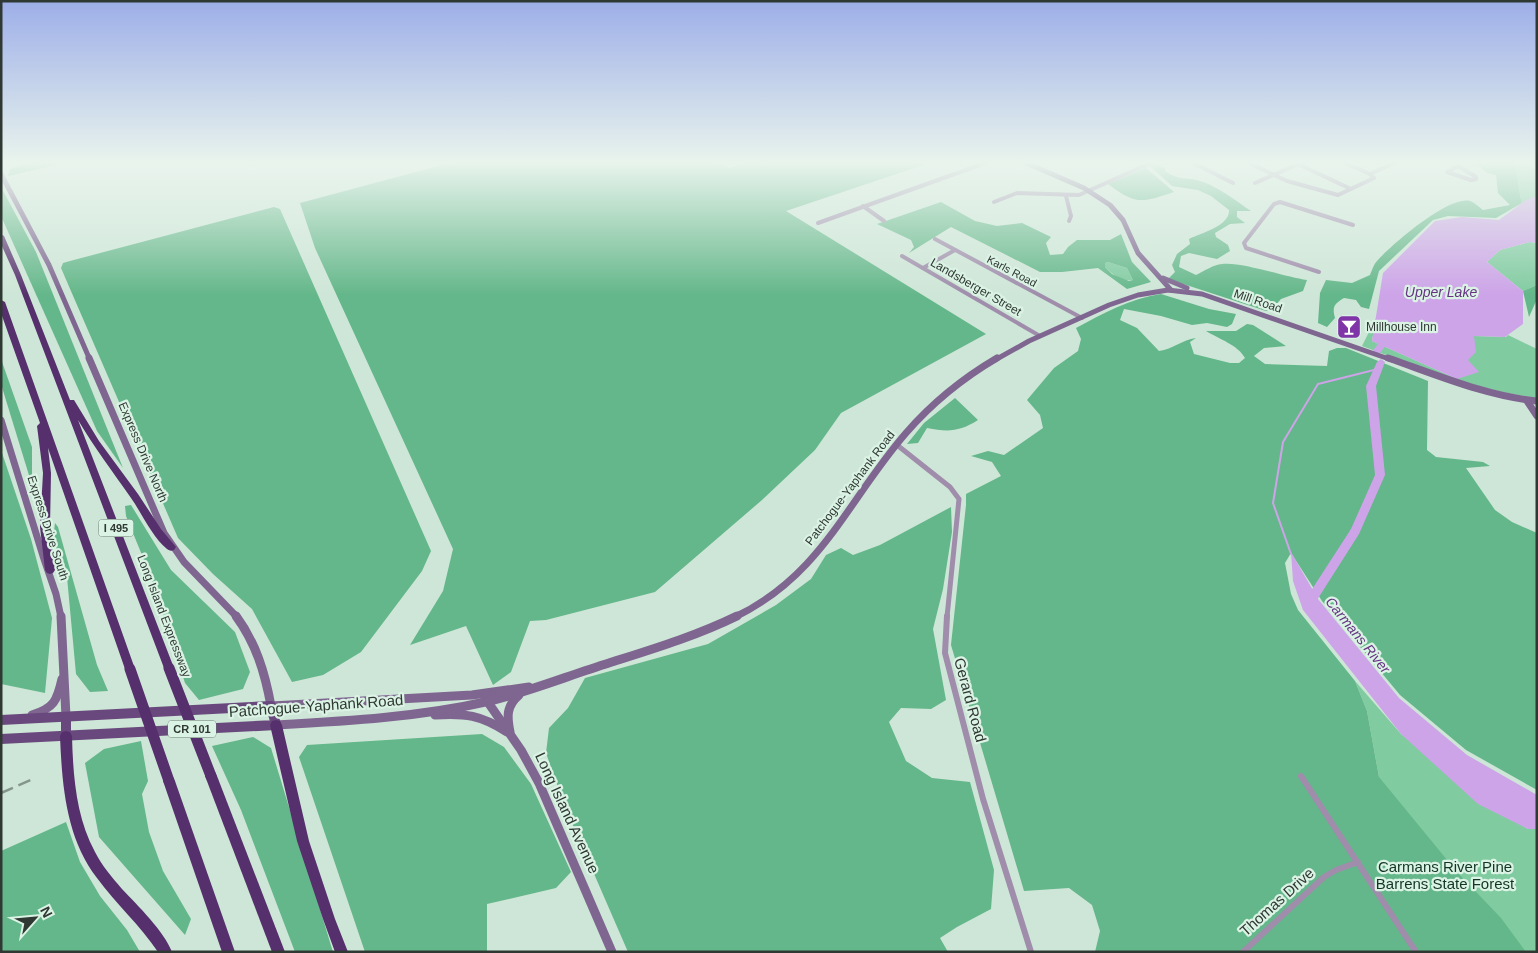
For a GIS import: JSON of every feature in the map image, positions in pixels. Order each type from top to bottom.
[{"type":"highway","name":"Long Island Expressway","points":[[1,236],[62,388],[279,952]]},
{"type":"highway","name":"I 495","points":[[1,302],[228,952]]},
{"type":"highway","points":[[1,322],[18,349]]},
{"type":"highway","points":[[62,388],[82,417],[96,443],[135,496],[158,532],[171,547]]},
{"type":"highway","points":[[40,413],[47,473],[45,527],[50,570]]},
{"type":"highway","points":[[276,725],[303,841],[342,952]]},
{"type":"highway","points":[[66,736],[72,805],[78,828],[87,849],[99,870],[158,938],[166,952]]},
{"type":"main road","name":"Express Drive North","points":[[18,206],[49,265],[171,547],[191,571],[230,608],[246,629],[262,663],[276,725]]},
{"type":"main road","points":[[1111,206],[1120,216],[1138,254],[1171,290]]},
{"type":"main road","points":[[1154,272],[1167,280],[1202,294]]},
{"type":"main road","name":"Patchogue-Yaphank Road","points":[[1,720],[271,706],[484,698],[523,692],[700,633],[735,617],[774,595],[798,576],[897,446],[928,410],[961,381],[992,360],[1040,336],[1132,296],[1171,290]]},
{"type":"main road","name":"Mill Road","points":[[1171,290],[1202,294],[1425,372],[1491,393],[1527,401],[1537,401]]},
{"type":"main road","points":[[1527,401],[1537,416]]},
{"type":"main road","name":"Express Drive South","points":[[1,420],[42,556],[50,570],[59,618],[64,672],[66,736]]},
{"type":"main road","points":[[20,719],[47,710],[54,705],[64,672]]},
{"type":"main road","name":"Patchogue-Yaphank Road","points":[[1,739],[382,719],[540,685]]},
{"type":"main road","points":[[511,735],[507,712],[512,700],[523,692]]},
{"type":"main road","name":"Long Island Avenue","points":[[484,698],[511,735],[539,783],[612,952]]},
{"type":"main road","points":[[382,719],[473,714],[489,720],[511,735]]},
{"type":"street","points":[[818,222],[862,206]]},
{"type":"street","points":[[864,206],[884,221]]},
{"type":"street","points":[[1069,206],[1071,216],[1069,221]]},
{"type":"street","points":[[1272,206],[1244,243],[1246,248],[1319,272]]},
{"type":"street","points":[[1294,206],[1353,225]]},
{"type":"street","name":"Karls Road","points":[[935,239],[1082,318]]},
{"type":"street","points":[[923,268],[955,250]]},
{"type":"street","name":"Landsberger Street","points":[[902,256],[1040,336]]},
{"type":"street","name":"Gerard Road","points":[[897,446],[950,487],[959,498],[957,534],[946,615],[944,653],[983,800],[1031,952]]},
{"type":"street","points":[[1301,776],[1416,952]]},
{"type":"street","name":"Thomas Drive","points":[[1243,952],[1324,877],[1336,870],[1358,862]]},
{"type":"green space","points":[[1,206],[11,206],[36,252],[123,468],[97,431],[1,216]]},
{"type":"green space","points":[[301,206],[799,206],[786,211],[986,334],[841,413],[815,450],[762,500],[655,592],[546,620],[530,621],[511,672],[493,685],[466,626],[410,645],[443,591],[453,549],[315,248]]},
{"type":"green space","points":[[928,206],[949,206],[975,221],[997,226],[1022,223],[1051,237],[1046,243],[1050,255],[1063,254],[1077,240],[1110,240],[1121,234],[1132,262],[1151,282],[1127,289],[1098,268],[1062,272],[1040,272],[951,227],[909,253],[914,247],[911,240],[877,224]],"holes":[[[1108,262],[1127,268],[1133,280],[1129,281],[1112,274],[1105,267],[1105,263]]]},
{"type":"green space","points":[[1224,206],[1244,206],[1251,211],[1237,211],[1237,217],[1245,223],[1230,224],[1215,233],[1216,237],[1228,245],[1230,251],[1217,259],[1189,253],[1181,256],[1179,267],[1196,275],[1222,264],[1251,267],[1307,280],[1303,291],[1281,299],[1272,309],[1266,311],[1168,279],[1175,272],[1172,265],[1177,254],[1190,244],[1189,239],[1220,225],[1228,216],[1229,210]]},
{"type":"green space","points":[[1448,206],[1478,206],[1483,210],[1516,206],[1496,218],[1448,216],[1433,220],[1379,271],[1369,309],[1361,307],[1356,300],[1344,298],[1335,306],[1335,318],[1327,327],[1318,323],[1320,293],[1326,280],[1352,283],[1370,275],[1376,262],[1394,244],[1435,213]]},
{"type":"green space","points":[[274,207],[280,209],[431,551],[422,571],[361,652],[323,675],[292,682],[252,609],[213,574],[178,538],[61,268],[63,263]]},
{"type":"green space","points":[[1530,242],[1537,243],[1537,285],[1523,291],[1487,262],[1500,250]]},
{"type":"green space","points":[[1108,262],[1127,268],[1133,280],[1121,279],[1114,275],[1105,267],[1105,263]]},
{"type":"green space","points":[[1537,285],[1537,299],[1529,317],[1523,291]]},
{"type":"green space","points":[[1161,294],[1209,309],[1236,314],[1232,324],[1227,327],[1207,323],[1192,325],[1161,316],[1124,309],[1120,320],[1137,328],[1159,351],[1196,338],[1190,342],[1194,354],[1230,363],[1239,363],[1245,358],[1238,349],[1206,331],[1236,331],[1247,324],[1253,325],[1286,346],[1264,348],[1254,356],[1265,364],[1327,366],[1329,351],[1337,348],[1346,348],[1428,381],[1427,450],[1436,457],[1483,462],[1490,466],[1466,468],[1495,510],[1512,522],[1537,533],[1537,790],[1466,750],[1400,695],[1322,601],[1291,553],[1285,563],[1291,594],[1298,610],[1355,681],[1367,711],[1379,777],[1457,872],[1501,918],[1526,952],[1095,952],[1100,931],[1092,905],[1069,888],[1024,891],[951,645],[966,494],[1001,476],[992,462],[971,456],[988,451],[1004,455],[1043,428],[1040,415],[1027,400],[1054,368],[1078,351],[1081,339],[1076,328],[1127,303]]},
{"type":"green space","points":[[1376,318],[1372,341],[1457,379],[1467,360],[1474,336],[1506,337],[1508,335],[1537,349],[1537,398],[1470,384],[1362,346]]},
{"type":"green space","points":[[1,359],[32,447],[32,485],[1,384]]},
{"type":"green space","points":[[955,398],[978,420],[965,427],[953,430],[927,428],[918,443],[907,444],[924,423]]},
{"type":"green space","points":[[1,450],[31,539],[52,618],[45,693],[1,684]]},
{"type":"green space","points":[[131,505],[171,570],[235,632],[250,672],[243,689],[199,700],[185,683],[151,577],[126,516],[125,506]]},
{"type":"green space","points":[[951,507],[952,532],[943,589],[933,629],[946,700],[931,709],[901,708],[889,722],[906,761],[932,778],[970,782],[994,870],[991,909],[940,938],[948,952],[628,952],[565,807],[546,753],[549,728],[568,708],[585,678],[708,644],[776,605],[811,579],[826,555],[841,548],[853,555],[880,545]]},
{"type":"green space","points":[[55,523],[58,527],[97,665],[108,691],[90,692],[76,674],[67,577],[53,540]]},
{"type":"green space","name":"Carmans River Pine Barrens State Forest","points":[[1355,681],[1401,734],[1511,819],[1528,829],[1537,829],[1537,952],[1192,952],[1379,777],[1367,711]]},
{"type":"green space","points":[[482,734],[504,747],[531,784],[571,872],[556,888],[487,904],[487,952],[365,952],[299,757],[307,745]]},
{"type":"green space","points":[[253,737],[271,748],[333,952],[295,952],[241,810],[212,746]]},
{"type":"green space","points":[[141,741],[148,781],[142,794],[149,832],[163,871],[191,919],[185,935],[99,837],[85,763],[104,749]]},
{"type":"green space","points":[[66,822],[80,862],[100,896],[127,930],[140,952],[1,952],[1,851]]},
{"type":"water","name":"Upper Lake","points":[[1517,206],[1537,206],[1537,243],[1530,242],[1500,250],[1487,262],[1523,291],[1523,324],[1505,337],[1474,336],[1476,352],[1468,360],[1479,372],[1457,379],[1372,341],[1383,273],[1435,221],[1462,217],[1499,220]]},
{"type":"water","points":[[1291,552],[1318,599],[1399,698],[1467,755],[1537,795],[1537,829],[1528,829],[1478,804],[1401,734],[1303,610],[1293,581]]},
{"type":"waterway","name":"Carmans River","points":[[1377,351],[1389,336]]},
{"type":"waterway","name":"Carmans River","points":[[1315,605],[1311,600],[1355,531],[1380,475],[1371,386],[1381,362]]},
{"type":"waterway","points":[[1291,554],[1273,503],[1283,442],[1318,384],[1378,369]]},
{"type":"railway","points":[[1,793],[33,779]]},
{"type":"place","name":"Millhouse Inn","points":[[1349,327]]}]
